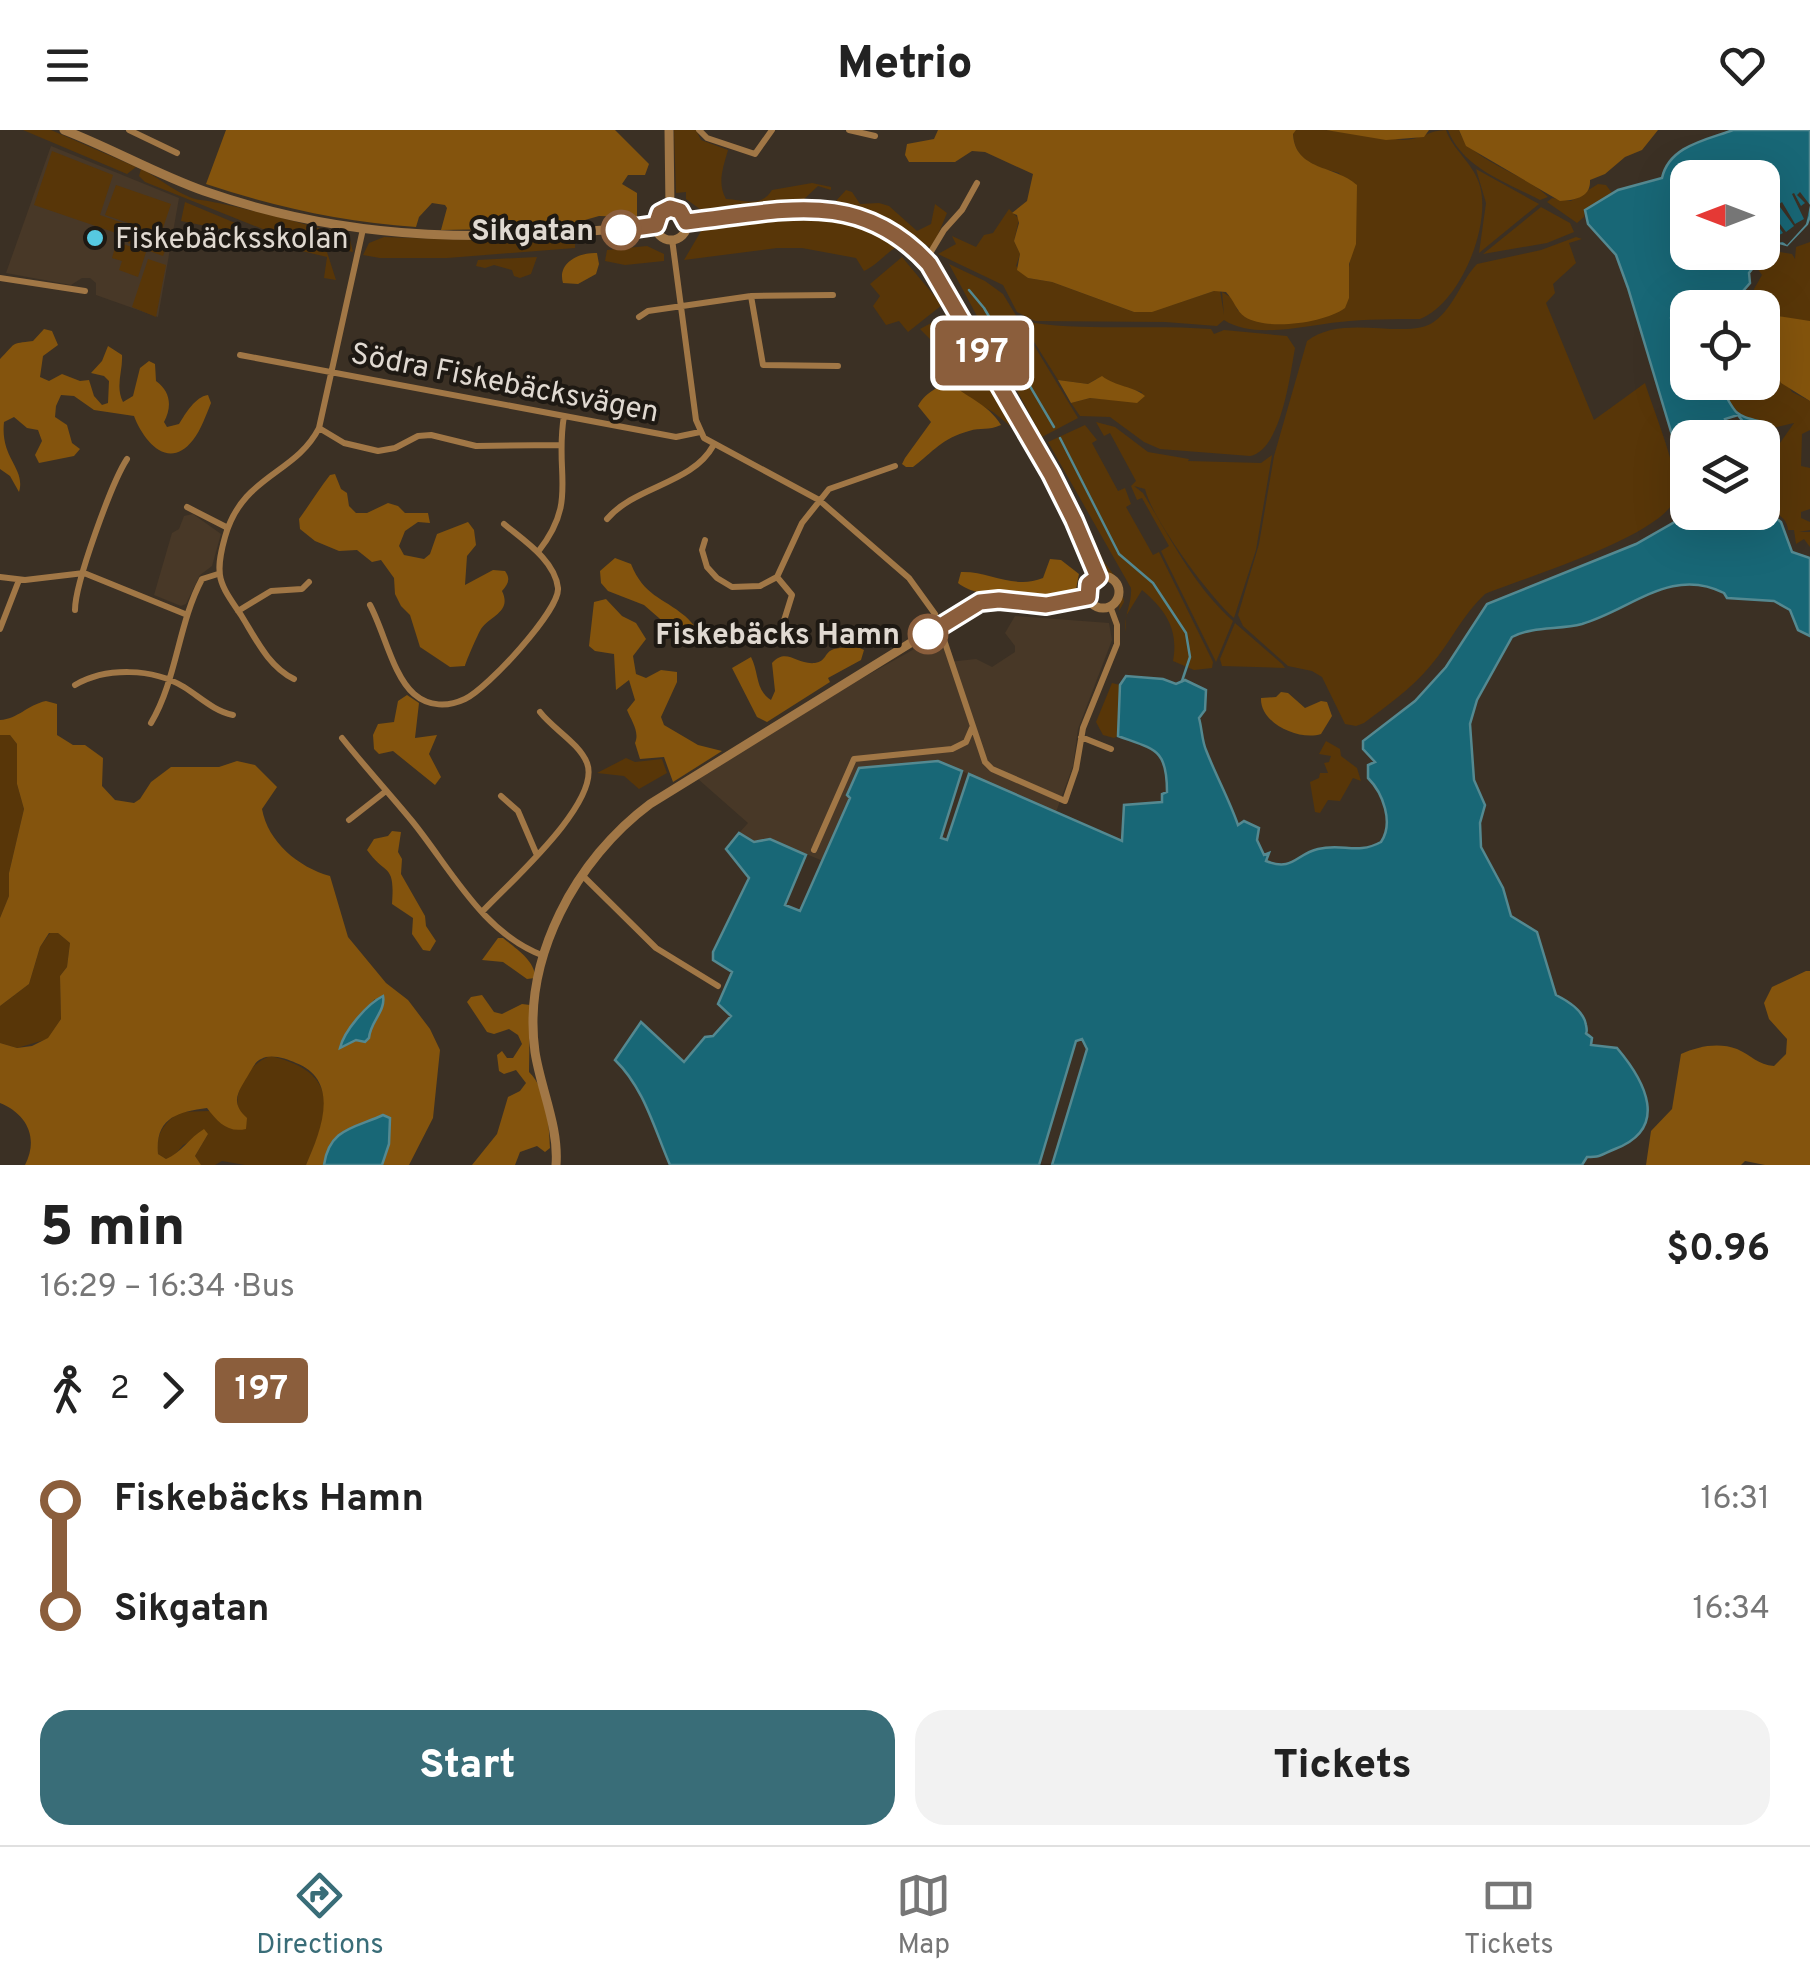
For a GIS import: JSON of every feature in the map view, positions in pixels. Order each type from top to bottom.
[{"type":"street","points":[[64,130],[201,190],[298,218],[363,229],[519,237],[656,225]]},
{"type":"street","points":[[129,130],[178,154]]},
{"type":"street","points":[[669,130],[670,208]]},
{"type":"street","points":[[698,130],[706,138],[755,154],[772,130]]},
{"type":"street","points":[[849,130],[875,136]]},
{"type":"street","points":[[926,260],[977,183]]},
{"type":"street","points":[[670,208],[680,211],[686,222],[684,232],[672,240],[661,236],[656,225],[660,213],[670,208]]},
{"type":"street","points":[[686,222],[790,209],[828,209],[879,224],[901,238],[926,260],[948,294],[1051,474],[1098,577]]},
{"type":"street","points":[[294,679],[271,662],[218,574],[228,528],[244,498],[306,447],[319,428],[363,229]]},
{"type":"street","points":[[672,240],[700,432]]},
{"type":"street","points":[[0,278],[85,292]]},
{"type":"street","points":[[639,317],[648,311],[751,296],[833,295]]},
{"type":"street","points":[[751,296],[762,365],[838,366]]},
{"type":"street","name":"Södra Fiskebäcksvägen","points":[[240,355],[676,438],[700,432],[713,446],[761,466],[819,500],[909,578],[935,614]]},
{"type":"street","points":[[538,552],[553,534],[562,513],[560,445],[564,416]]},
{"type":"street","points":[[319,428],[344,443],[378,450],[390,450],[431,434],[476,446],[560,445]]},
{"type":"street","points":[[607,519],[618,508],[698,464],[713,446]]},
{"type":"street","points":[[75,610],[116,478],[127,459]]},
{"type":"street","points":[[704,540],[702,550],[707,567],[723,583],[760,586],[778,576],[802,524],[836,484],[894,466]]},
{"type":"street","points":[[187,507],[228,528]]},
{"type":"street","points":[[370,605],[408,688],[428,702],[456,703],[484,685],[554,606],[557,583],[538,552],[504,524]]},
{"type":"street","points":[[0,577],[19,580],[84,573],[185,614]]},
{"type":"street","points":[[151,723],[185,614],[202,579],[218,574]]},
{"type":"street","points":[[778,576],[792,595],[782,626]]},
{"type":"street","points":[[1098,577],[1110,578],[1119,588],[1117,599],[1110,606],[1097,606],[1088,597],[1089,584],[1098,577]]},
{"type":"street","points":[[0,629],[19,580]]},
{"type":"street","points":[[238,611],[271,592],[302,589],[309,582]]},
{"type":"street","points":[[556,1165],[556,1140],[534,1034],[534,1001],[544,956],[566,900],[614,834],[650,804],[980,602],[1046,605],[1088,597]]},
{"type":"street","points":[[940,628],[980,754],[992,769],[1064,801],[1076,768],[1081,737],[1117,644],[1117,625],[1110,606]]},
{"type":"street","points":[[75,685],[122,673],[168,678],[221,712],[233,715]]},
{"type":"street","points":[[482,912],[573,813],[584,792],[589,772],[579,751],[540,712]]},
{"type":"street","points":[[814,850],[854,759],[952,749],[966,742],[972,727]]},
{"type":"street","points":[[1081,737],[1111,749]]},
{"type":"street","points":[[342,738],[482,912],[516,942],[544,956]]},
{"type":"street","points":[[350,820],[386,791]]},
{"type":"street","points":[[501,796],[518,810],[536,853]]},
{"type":"street","points":[[582,875],[656,948],[718,986]]},
{"type":"shaded area","points":[[23,130],[51,130],[136,167],[127,174]]},
{"type":"shaded area","points":[[226,130],[615,130],[649,164],[645,175],[628,175],[622,184],[637,193],[637,217],[599,216],[557,228],[441,230],[445,205],[432,203],[419,217],[416,227],[389,225],[310,212],[206,184]]},
{"type":"shaded area","points":[[674,130],[696,130],[701,140],[728,150],[721,181],[726,199],[757,201],[772,190],[812,183],[831,190],[818,186],[802,201],[704,212],[686,199],[686,192],[676,193]]},
{"type":"shaded area","points":[[938,130],[1296,130],[1295,146],[1301,155],[1357,185],[1356,244],[1349,264],[1349,298],[1345,308],[1310,321],[1267,324],[1245,317],[1226,292],[1214,291],[1152,312],[1134,312],[1052,282],[1028,278],[1017,270],[1020,254],[1014,241],[1019,223],[1012,213],[1027,201],[1033,174],[985,152],[972,151],[955,162],[909,162],[905,155],[907,144],[934,139]]},
{"type":"shaded area","points":[[1296,130],[1403,140],[1446,130],[1479,183],[1481,219],[1477,240],[1460,280],[1435,310],[1420,319],[1360,320],[1265,330],[1224,320],[1217,326],[1035,321],[1017,312],[1003,285],[938,254],[956,244],[952,236],[976,247],[984,235],[993,233],[1009,209],[1019,219],[1014,241],[1020,254],[1016,266],[1028,278],[1052,282],[1134,312],[1214,291],[1220,291],[1224,315],[1222,292],[1232,298],[1238,311],[1349,298],[1347,279],[1356,226],[1339,173],[1302,156],[1294,143]]},
{"type":"shaded area","points":[[1326,130],[1429,130],[1424,137],[1386,140]]},
{"type":"shaded area","points":[[1448,130],[1459,130],[1473,150],[1548,197],[1540,200],[1487,173],[1464,155]]},
{"type":"shaded area","points":[[1459,130],[1658,130],[1642,150],[1590,180],[1585,194],[1560,201],[1466,146]]},
{"type":"shaded area","name":"Fiskebäcksskolan","points":[[51,146],[179,198],[158,317],[96,295],[96,283],[90,278],[71,285],[6,273]]},
{"type":"shaded area","points":[[52,151],[113,175],[100,215],[129,225],[123,244],[146,252],[138,277],[119,270],[122,261],[112,258],[119,234],[34,205]]},
{"type":"shaded area","points":[[141,169],[194,198],[341,235],[350,240],[353,252],[270,232],[145,182],[139,176]]},
{"type":"shaded area","points":[[1476,169],[1539,204],[1479,253],[1486,203]]},
{"type":"shaded area","points":[[1598,184],[1606,185],[1612,193],[1585,210],[1577,223],[1547,202],[1552,198],[1571,201]]},
{"type":"shaded area","points":[[116,185],[171,204],[161,234],[170,237],[163,256],[128,243],[134,225],[105,215]]},
{"type":"shaded area","points":[[846,190],[860,204],[889,206],[917,231],[931,224],[935,204],[947,213],[932,249],[886,219],[835,202]]},
{"type":"shaded area","points":[[185,202],[240,225],[241,233],[181,221]]},
{"type":"shaded area","points":[[1541,207],[1570,223],[1574,232],[1547,243],[1483,254]]},
{"type":"shaded area","points":[[810,213],[858,221],[900,245],[864,271],[856,258],[802,248],[684,260],[704,226]]},
{"type":"shaded area","points":[[251,229],[283,242],[327,252],[336,280],[324,278],[327,257],[244,237]]},
{"type":"shaded area","points":[[384,237],[575,240],[575,248],[447,258],[363,255],[369,243]]},
{"type":"shaded area","points":[[1576,237],[1582,239],[1569,243],[1576,263],[1553,284],[1555,293],[1546,303],[1594,420],[1645,383],[1670,459],[1670,507],[1624,539],[1485,594],[1415,682],[1364,723],[1345,724],[1322,677],[1288,666],[1243,626],[1238,615],[1259,544],[1274,456],[1307,341],[1339,329],[1423,327],[1447,309],[1477,264],[1541,250]]},
{"type":"shaded area","points":[[1810,242],[1810,321],[1780,316],[1780,290],[1754,290],[1762,275],[1758,270],[1780,270],[1780,252],[1792,254],[1795,259],[1796,247]]},
{"type":"shaded area","points":[[647,246],[664,254],[664,261],[625,265],[605,261],[607,250]]},
{"type":"shaded area","points":[[597,253],[596,274],[578,284],[563,283],[566,264],[583,254]]},
{"type":"shaded area","points":[[537,257],[531,274],[520,278],[512,270],[494,265],[476,266],[478,260]]},
{"type":"shaded area","points":[[902,257],[942,305],[908,332],[899,321],[886,325],[873,306],[880,296],[870,284]]},
{"type":"shaded area","points":[[148,259],[166,265],[156,317],[132,307]]},
{"type":"shaded area","points":[[949,264],[1003,294],[1078,418],[1042,437]]},
{"type":"shaded area","points":[[951,306],[1025,438],[946,379],[941,350],[920,329],[944,316]]},
{"type":"shaded area","points":[[1780,316],[1810,321],[1810,401],[1781,383]]},
{"type":"shaded area","points":[[1021,321],[1287,336],[1295,348],[1277,427],[1261,451],[1250,456],[1160,449],[1110,417],[1080,416],[1071,403],[1090,398],[1137,402],[1142,392],[1110,384],[1107,379],[1088,384],[1058,380]]},
{"type":"shaded area","points":[[44,329],[52,331],[58,345],[43,356],[40,377],[49,381],[62,374],[89,380],[102,405],[108,403],[109,381],[91,373],[108,346],[122,355],[119,384],[123,402],[133,396],[140,368],[149,361],[155,364],[156,381],[169,400],[164,422],[167,427],[179,424],[195,402],[208,395],[211,403],[193,440],[184,449],[166,453],[150,443],[134,416],[94,410],[74,396],[61,395],[55,417],[67,425],[72,443],[80,449],[74,456],[39,463],[35,455],[42,441],[38,430],[27,428],[14,417],[4,422],[6,445],[19,476],[19,492],[10,476],[0,469],[0,359],[14,345],[33,341]]},
{"type":"shaded area","points":[[1780,374],[1792,392],[1810,401],[1810,430],[1802,434],[1801,466],[1810,468],[1810,509],[1801,512],[1801,518],[1810,522],[1810,530],[1799,532],[1810,532],[1810,547],[1804,539],[1796,544],[1794,530],[1788,530],[1780,516],[1780,443],[1794,423],[1780,426],[1780,420],[1747,420],[1729,400],[1780,400]]},
{"type":"shaded area","points":[[1102,376],[1145,396],[1137,403],[1090,398],[1071,403],[1058,380],[1088,384]]},
{"type":"shaded area","points":[[946,379],[989,411],[1001,425],[952,437],[913,467],[906,467],[902,464],[905,458],[931,422],[918,406]]},
{"type":"shaded area","points":[[1096,422],[1115,427],[1148,452],[1188,461],[1261,463],[1272,455],[1256,550],[1234,618],[1183,556],[1145,489],[1134,486],[1143,493],[1173,544],[1195,577],[1233,621],[1216,662],[1161,551],[1169,546],[1142,498],[1137,500],[1131,486],[1136,481],[1110,433],[1104,436]]},
{"type":"shaded area","points":[[1085,425],[1097,440],[1092,443],[1118,491],[1125,488],[1131,504],[1126,507],[1153,555],[1159,552],[1213,662],[1212,668],[1194,670],[1173,661],[1172,629],[1142,590],[1127,615],[1131,588],[1048,442]]},
{"type":"shaded area","points":[[1042,448],[1080,508],[1104,562],[1121,584],[1124,602],[1119,611],[1117,582],[1104,568]]},
{"type":"shaded area","points":[[335,474],[356,513],[367,513],[388,503],[405,513],[428,513],[430,523],[418,522],[405,531],[399,546],[404,555],[424,559],[430,554],[437,534],[468,522],[474,530],[476,545],[467,556],[465,585],[493,570],[505,571],[508,579],[502,591],[502,609],[481,629],[465,666],[450,667],[420,647],[410,615],[395,594],[394,578],[381,560],[372,562],[357,550],[339,551],[315,541],[300,529],[299,519],[330,475]]},
{"type":"shaded area","points":[[193,514],[221,534],[212,566],[200,575],[186,604],[181,606],[154,595],[172,533],[179,529],[184,516]]},
{"type":"shaded area","points":[[615,558],[631,564],[648,590],[688,619],[708,640],[707,646],[682,638],[644,605],[608,591],[601,583],[600,571]]},
{"type":"shaded area","points":[[1050,559],[1061,560],[1079,574],[1076,589],[1051,596],[1016,598],[982,593],[958,583],[961,572],[1032,581],[1043,578]]},
{"type":"shaded area","points":[[606,599],[622,616],[636,623],[646,639],[633,656],[636,674],[646,678],[661,670],[677,672],[677,682],[661,717],[664,725],[698,745],[722,751],[673,782],[664,757],[640,759],[636,730],[627,710],[635,700],[629,680],[616,690],[614,654],[589,646],[594,602]]},
{"type":"shaded area","points":[[1015,616],[1109,623],[1112,640],[1078,729],[1073,766],[1056,812],[938,761],[850,797],[823,861],[770,839],[754,842],[739,833],[748,823],[698,779],[934,638],[943,641],[949,662],[976,659],[992,667],[1015,652],[1005,633]]},
{"type":"shaded area","points":[[1235,623],[1285,668],[1222,666],[1220,659]]},
{"type":"shaded area","points":[[834,649],[864,650],[861,660],[828,678],[830,682],[767,722],[757,717],[732,668],[751,657],[760,686],[771,700],[775,691],[772,663],[777,658],[787,656],[815,663]]},
{"type":"shaded area","points":[[1112,683],[1120,685],[1118,736],[1114,738],[1103,735],[1096,722]]},
{"type":"shaded area","points":[[1281,692],[1288,693],[1305,708],[1327,702],[1332,716],[1321,734],[1293,733],[1267,716],[1261,698],[1276,697]]},
{"type":"shaded area","points":[[407,695],[419,703],[415,738],[437,735],[429,754],[441,777],[435,785],[393,751],[379,754],[374,749],[373,735],[378,724],[394,722],[398,701]]},
{"type":"shaded area","points":[[39,703],[57,704],[57,735],[73,745],[85,745],[103,758],[102,786],[115,800],[134,803],[151,782],[171,767],[219,767],[237,761],[255,765],[277,787],[262,809],[271,832],[296,860],[330,876],[348,937],[386,983],[408,1000],[440,1050],[433,1118],[409,1165],[382,1165],[389,1144],[390,1118],[348,1131],[333,1143],[324,1165],[306,1165],[324,1109],[319,1082],[296,1063],[270,1057],[256,1063],[238,1095],[238,1106],[247,1118],[246,1129],[228,1128],[207,1108],[178,1115],[164,1125],[158,1154],[166,1159],[204,1129],[208,1134],[195,1156],[201,1165],[25,1165],[31,1145],[28,1128],[17,1114],[0,1103],[0,1043],[17,1048],[48,1038],[61,1019],[60,976],[67,967],[70,943],[58,933],[49,933],[40,947],[29,984],[0,1006],[0,918],[9,896],[9,873],[24,809],[17,784],[17,744],[10,735],[0,735],[0,720]],"holes":[[[375,999],[383,1007],[360,1037],[340,1047],[350,1027]]]},
{"type":"shaded area","points":[[0,735],[10,735],[17,744],[17,784],[24,809],[9,873],[9,896],[0,918]]},
{"type":"shaded area","points":[[1326,741],[1340,749],[1341,756],[1357,768],[1361,781],[1353,778],[1340,801],[1328,800],[1320,813],[1315,812],[1310,782],[1319,778],[1320,773],[1328,773],[1324,763],[1331,756],[1319,754]]},
{"type":"shaded area","points":[[626,758],[635,762],[662,759],[667,773],[639,789],[624,776],[597,773]]},
{"type":"shaded area","points":[[392,831],[401,832],[401,874],[436,941],[430,951],[423,950],[412,934],[413,918],[392,904],[388,871],[367,850],[374,839]]},
{"type":"shaded area","points":[[50,933],[58,933],[70,943],[67,967],[60,976],[61,1019],[48,1039],[17,1048],[0,1043],[0,1006],[29,984],[40,947]]},
{"type":"shaded area","points":[[498,938],[524,955],[535,978],[527,979],[503,962],[482,960]]},
{"type":"shaded area","points":[[1810,971],[1810,1165],[1745,1161],[1741,1165],[1646,1165],[1651,1131],[1672,1109],[1681,1054],[1716,1045],[1737,1049],[1774,1066],[1786,1054],[1787,1039],[1769,1019],[1764,1003],[1772,987]]},
{"type":"shaded area","points":[[482,995],[494,1012],[502,1014],[522,1004],[530,1005],[529,1072],[543,1097],[550,1148],[545,1152],[537,1146],[520,1152],[515,1165],[472,1165],[497,1134],[508,1097],[526,1083],[516,1070],[504,1074],[499,1071],[497,1055],[502,1051],[507,1058],[513,1058],[522,1044],[509,1029],[487,1032],[467,1002]]},
{"type":"shaded area","points":[[270,1056],[309,1072],[324,1096],[321,1127],[306,1165],[222,1161],[200,1165],[195,1156],[208,1134],[183,1145],[174,1156],[166,1159],[158,1154],[162,1130],[179,1112],[238,1110],[238,1093],[245,1077]]},
{"type":"water","points":[[1733,130],[1810,130],[1810,216],[1787,245],[1780,243],[1780,160],[1671,160],[1701,141]]},
{"type":"water","points":[[1670,161],[1670,270],[1751,270],[1750,283],[1744,290],[1670,290],[1670,400],[1728,400],[1738,413],[1756,420],[1742,420],[1738,415],[1725,420],[1670,420],[1670,428],[1616,255],[1588,224],[1585,210],[1618,190],[1662,178]]},
{"type":"water","points":[[1780,521],[1792,552],[1810,558],[1810,636],[1798,630],[1790,610],[1774,601],[1727,598],[1705,586],[1669,587],[1582,624],[1512,637],[1477,700],[1470,724],[1474,780],[1485,805],[1480,823],[1481,847],[1503,888],[1511,916],[1537,932],[1556,995],[1582,1015],[1591,1045],[1617,1048],[1636,1075],[1647,1103],[1647,1117],[1632,1140],[1602,1155],[1587,1157],[1582,1165],[1052,1165],[1087,1049],[1082,1039],[1076,1041],[1039,1165],[670,1165],[641,1096],[615,1060],[641,1022],[684,1062],[705,1037],[713,1036],[731,1016],[718,1004],[732,972],[713,960],[713,952],[749,878],[726,849],[739,833],[754,842],[770,839],[806,855],[785,905],[800,911],[850,798],[847,795],[859,768],[938,761],[962,771],[941,838],[947,840],[969,774],[1122,841],[1124,805],[1162,802],[1162,794],[1167,792],[1165,767],[1157,753],[1118,736],[1120,685],[1126,676],[1176,684],[1185,680],[1206,690],[1205,710],[1199,718],[1205,746],[1238,825],[1244,821],[1259,828],[1257,840],[1264,855],[1269,853],[1266,861],[1282,864],[1318,849],[1372,846],[1381,842],[1387,817],[1368,778],[1368,765],[1375,762],[1363,749],[1363,741],[1415,701],[1446,667],[1487,604],[1636,544],[1670,525],[1670,530],[1780,530]]},
{"type":"water","points":[[383,996],[369,1038],[340,1048],[357,1019]]},
{"type":"water","points":[[383,1115],[390,1118],[389,1144],[382,1165],[324,1165],[337,1136]]},
{"type":"pier","points":[[1800,192],[1810,205],[1806,224],[1787,245],[1780,242],[1780,224],[1786,232],[1794,226],[1780,204],[1795,224],[1804,219],[1792,194],[1801,206],[1805,203],[1797,195]]},
{"type":"waterway","points":[[969,290],[984,308],[1054,427]]},
{"type":"waterway","points":[[1060,438],[1119,554],[1153,583],[1186,633],[1190,657],[1182,681]]},
{"type":"bus line","name":"197","points":[[621,230],[656,225],[660,213],[670,208],[680,211],[686,222],[790,209],[828,209],[868,219],[910,245],[929,264],[1051,474],[1098,577],[1089,584],[1088,597],[1046,605],[980,602],[928,634]]},
{"type":"place","name":"Sikgatan","points":[[621,230]]},
{"type":"place","name":"Fiskebäcksskolan","points":[[95,238]]},
{"type":"place","name":"Fiskebäcks Hamn","points":[[928,634]]}]
